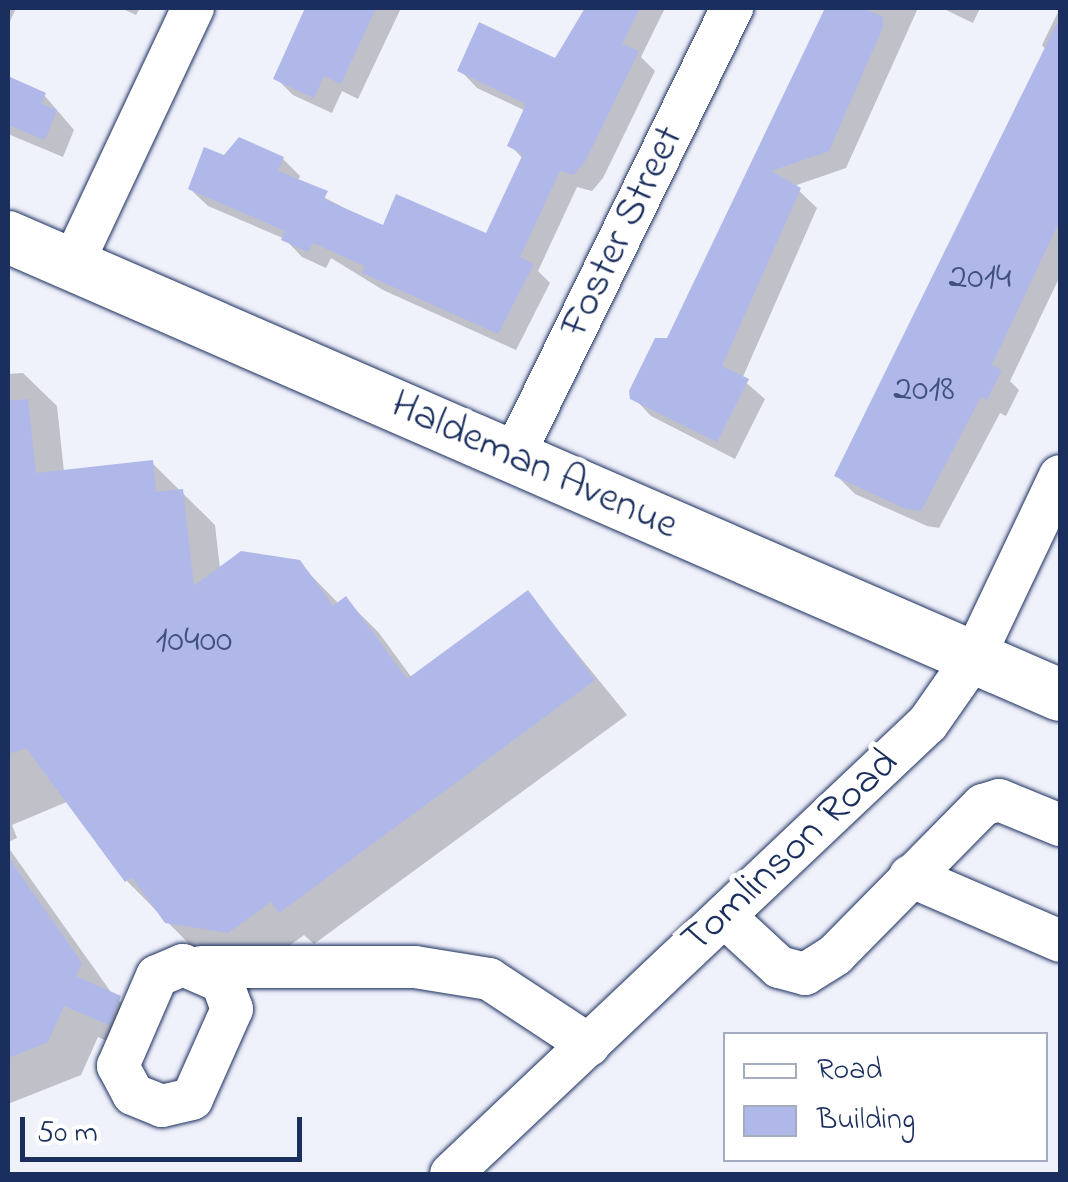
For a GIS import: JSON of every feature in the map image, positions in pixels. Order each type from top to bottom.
[{"type":"main road","name":"Haldeman Avenue","points":[[8,236],[1060,695]]},
{"type":"street","points":[[72,264],[193,8]]},
{"type":"street","name":"Foster Street","points":[[514,457],[732,8]]},
{"type":"street","name":"Tomlinson Road","points":[[451,1174],[928,723],[974,657],[1060,476]]},
{"type":"street","points":[[724,916],[778,967],[805,974],[835,955],[983,805],[999,800],[1060,825]]},
{"type":"street","points":[[910,876],[1060,941]]},
{"type":"street","points":[[201,968],[415,968],[489,979],[588,1044]]},
{"type":"building","points":[[305,8],[376,8],[341,84],[324,76],[314,98],[273,79]]},
{"type":"building","points":[[585,8],[640,8],[622,44],[639,51],[586,160],[574,175],[560,171],[520,257],[534,264],[498,334],[362,273],[365,266],[313,243],[308,252],[281,240],[285,231],[188,189],[204,147],[224,155],[239,137],[284,157],[278,171],[328,191],[324,199],[383,225],[396,194],[486,233],[523,154],[507,146],[526,104],[457,71],[479,22],[555,58]]},
{"type":"building","points":[[825,8],[863,8],[883,17],[883,27],[829,151],[771,171],[801,188],[722,366],[749,379],[717,442],[630,399],[629,391],[655,338],[667,338]]},
{"type":"building","points":[[1060,17],[1060,220],[992,365],[1002,370],[987,400],[981,397],[921,511],[906,509],[834,476]]},
{"type":"building","points":[[8,76],[46,93],[41,104],[57,110],[45,140],[8,125]]},
{"type":"building","points":[[28,399],[36,473],[153,460],[156,492],[183,489],[194,586],[241,551],[300,560],[333,606],[346,596],[407,679],[528,590],[595,680],[279,913],[271,902],[228,933],[165,923],[132,877],[125,882],[26,748],[8,754],[8,401]]},
{"type":"building","points":[[8,857],[82,963],[76,976],[121,996],[109,1025],[64,1006],[48,1042],[8,1058]]}]
